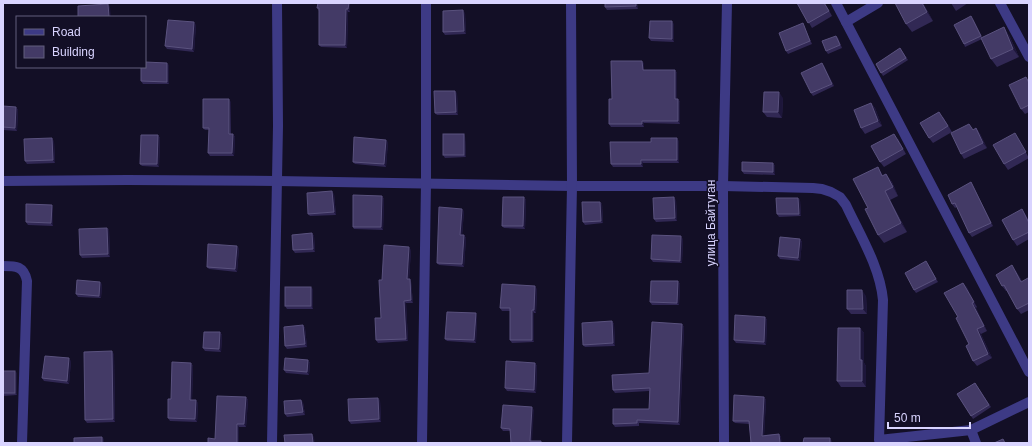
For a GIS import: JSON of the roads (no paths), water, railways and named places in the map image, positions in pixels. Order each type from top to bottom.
[{"type":"street","points":[[272,443],[278,126],[277,3]]},
{"type":"street","points":[[422,443],[426,184],[426,3]]},
{"type":"street","points":[[567,443],[572,186],[571,3]]},
{"type":"street","name":"улица Байтуган","points":[[724,443],[724,186],[727,3]]},
{"type":"street","points":[[836,3],[1029,372]]},
{"type":"street","points":[[846,22],[878,3]]},
{"type":"street","points":[[1000,3],[1029,57]]},
{"type":"street","points":[[3,181],[277,181],[572,186],[724,186],[822,189],[840,197],[846,205],[882,286],[883,300],[879,441],[971,430],[1029,402]]},
{"type":"street","points":[[3,266],[18,267],[24,273],[26,281],[22,443]]},
{"type":"street","points":[[971,430],[976,443]]}]
